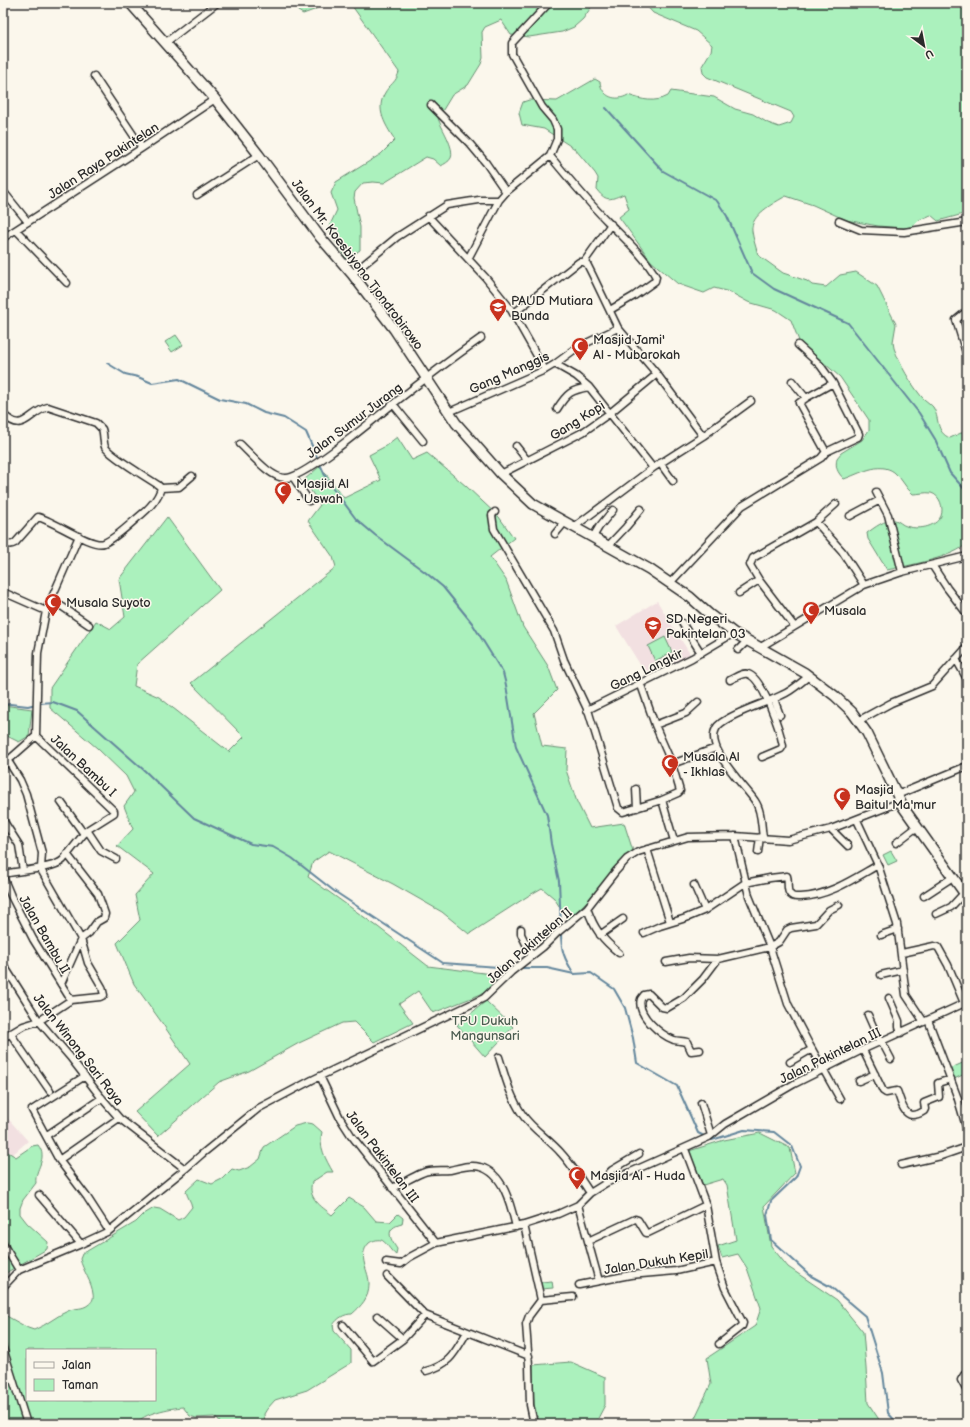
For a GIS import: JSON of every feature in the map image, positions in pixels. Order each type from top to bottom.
[{"type":"main road","name":"Jalan Mr. Koesbiyono Tjondrobirowo","points":[[130,3],[165,44],[215,98],[320,237],[352,274],[394,329],[456,423],[501,474],[533,504],[649,569],[690,597],[734,633],[809,676],[835,696],[858,721],[867,734],[899,799],[917,827],[966,895]]},
{"type":"street","points":[[165,44],[217,3]]},
{"type":"street","points":[[468,259],[499,200],[506,192],[550,156],[557,139],[557,129],[553,120],[542,107],[512,54],[512,43],[549,3]]},
{"type":"street","points":[[94,76],[142,148]]},
{"type":"street","name":"Jalan Raya Pakintelan","points":[[3,238],[142,148],[215,98]]},
{"type":"street","points":[[431,105],[470,144],[506,192]]},
{"type":"street","points":[[197,195],[259,155]]},
{"type":"street","points":[[550,156],[610,224],[620,232],[656,277],[655,281],[634,296],[610,310]]},
{"type":"street","points":[[3,191],[28,222]]},
{"type":"street","points":[[352,274],[397,237],[447,204],[499,200]]},
{"type":"street","points":[[428,216],[485,276],[514,313],[544,370]]},
{"type":"street","points":[[839,222],[861,230],[904,232],[967,222]]},
{"type":"street","points":[[514,313],[579,262],[584,262],[610,224]]},
{"type":"street","points":[[16,230],[66,283]]},
{"type":"street","points":[[584,262],[594,276],[618,328],[657,374],[702,436]]},
{"type":"street","points":[[967,311],[956,320],[956,324],[967,356]]},
{"type":"street","name":"Gang Manggis","points":[[449,412],[544,370],[578,347],[618,328]]},
{"type":"street","name":"Jalan Sumur Jurang","points":[[293,477],[328,454],[455,356],[481,338]]},
{"type":"street","points":[[670,583],[742,506],[821,458],[826,452],[858,438],[860,434],[833,383],[820,365],[798,345]]},
{"type":"street","points":[[555,364],[576,376],[589,387],[653,468]]},
{"type":"street","name":"Gang Kopi","points":[[501,474],[583,432],[610,413],[657,374]]},
{"type":"street","points":[[792,381],[806,398]]},
{"type":"street","points":[[826,452],[799,403],[833,383]]},
{"type":"street","points":[[557,408],[570,392],[589,387]]},
{"type":"street","points":[[574,527],[653,468],[702,436],[751,401]]},
{"type":"street","points":[[393,404],[423,441]]},
{"type":"street","points":[[3,414],[18,424],[23,423],[43,408],[48,407],[96,423],[102,428],[104,445],[108,450],[128,466],[158,484],[161,488]]},
{"type":"street","points":[[240,444],[270,472],[278,477],[293,477],[309,501]]},
{"type":"street","points":[[516,446],[527,460]]},
{"type":"street","points":[[660,464],[673,481]]},
{"type":"street","points":[[161,488],[179,487],[192,476]]},
{"type":"street","points":[[3,541],[10,545],[15,543],[38,517],[98,544],[107,542],[145,512],[154,501],[161,488]]},
{"type":"street","points":[[876,492],[888,515],[902,572]]},
{"type":"street","points":[[850,516],[880,500]]},
{"type":"street","points":[[794,626],[759,580],[750,565],[752,558],[816,522],[836,504]]},
{"type":"street","points":[[608,546],[641,509]]},
{"type":"street","points":[[593,537],[613,510]]},
{"type":"street","points":[[495,512],[492,515],[494,529],[554,631],[564,660],[587,710],[618,808],[622,812],[662,800],[680,791],[672,764],[655,725],[641,685]]},
{"type":"street","points":[[555,534],[565,522]]},
{"type":"street","points":[[816,522],[842,551],[864,585]]},
{"type":"street","points":[[36,736],[38,653],[46,611],[78,536]]},
{"type":"street","points":[[759,648],[864,585],[902,572],[967,556]]},
{"type":"street","points":[[932,565],[967,614]]},
{"type":"street","points":[[739,593],[759,580]]},
{"type":"street","points":[[3,592],[46,611]]},
{"type":"street","points":[[51,599],[89,625]]},
{"type":"street","points":[[682,623],[701,653]]},
{"type":"street","name":"Gang Langkir","points":[[587,710],[617,694],[641,685],[701,653],[734,633]]},
{"type":"street","points":[[738,650],[747,641]]},
{"type":"street","points":[[858,721],[891,703],[929,687],[967,647]]},
{"type":"street","points":[[956,659],[967,679]]},
{"type":"street","points":[[730,680],[744,674],[750,675],[761,686],[780,715]]},
{"type":"street","points":[[758,852],[761,837],[759,811],[756,802],[729,768],[716,748],[713,737],[714,730],[720,724],[736,714],[771,700],[790,690],[809,676]]},
{"type":"street","points":[[762,757],[781,749],[783,746],[771,700]]},
{"type":"street","points":[[655,725],[686,713],[698,702]]},
{"type":"street","name":"Jalan Bambu I","points":[[6,763],[36,736],[113,808],[114,813],[85,832]]},
{"type":"street","points":[[672,764],[716,748]]},
{"type":"street","points":[[6,763],[20,780],[26,794],[42,853],[40,868],[81,939]]},
{"type":"street","name":"Jalan Pakintelan II","points":[[19,1270],[81,1244],[109,1230],[259,1108],[320,1076],[484,998],[511,972],[543,948],[557,932],[587,908],[616,871],[628,859],[638,852],[688,837],[735,836],[788,840],[831,829],[857,820],[967,766]]},
{"type":"street","points":[[636,789],[637,808]]},
{"type":"street","points":[[662,800],[674,841]]},
{"type":"street","points":[[61,802],[101,850],[116,859]]},
{"type":"street","points":[[3,820],[19,845],[23,870]]},
{"type":"street","points":[[857,820],[878,865],[898,929],[906,995],[926,1021],[951,1079],[967,1130]]},
{"type":"street","points":[[896,843],[917,827]]},
{"type":"street","points":[[831,829],[848,846]]},
{"type":"street","points":[[3,874],[58,864],[85,832]]},
{"type":"street","points":[[735,836],[749,896],[770,947],[788,1004],[840,1099]]},
{"type":"street","points":[[647,849],[670,922]]},
{"type":"street","points":[[61,984],[81,939],[89,933],[97,922],[104,918],[105,914],[98,894],[67,854]]},
{"type":"street","points":[[644,934],[670,922],[686,918],[705,910],[745,883],[786,876],[788,877],[788,892],[791,896],[800,897],[818,895],[854,879],[878,865]]},
{"type":"street","name":"Jalan Bambu II","points":[[3,877],[10,896],[33,939],[70,1000]]},
{"type":"street","points":[[924,896],[953,877]]},
{"type":"street","points":[[694,885],[705,910]]},
{"type":"street","points":[[936,914],[950,907],[966,895]]},
{"type":"street","points":[[666,962],[689,958],[718,959],[770,947],[779,942],[787,930],[816,924],[829,910],[839,905]]},
{"type":"street","points":[[587,908],[590,918],[600,935],[619,953]]},
{"type":"street","points":[[600,935],[623,920]]},
{"type":"street","points":[[521,929],[521,934],[532,956]]},
{"type":"street","points":[[881,935],[898,929]]},
{"type":"street","name":"Jalan Bambu II","points":[[3,1038],[23,1026],[39,1020],[70,1000],[100,997],[104,995],[102,987],[88,963],[81,939]]},
{"type":"street","points":[[902,953],[934,946],[938,947],[966,1003]]},
{"type":"street","points":[[700,1050],[691,1051],[687,1042],[676,1040],[658,1030],[644,1014],[640,1002],[644,995],[649,994],[662,1007],[667,1008],[674,1005],[693,990],[718,959]]},
{"type":"street","name":"Jalan Winong Sari Raya","points":[[3,964],[39,1020],[119,1118],[185,1169]]},
{"type":"street","points":[[881,975],[904,970]]},
{"type":"street","points":[[889,998],[899,1021],[899,1028],[901,1032]]},
{"type":"street","name":"Jalan Pakintelan III","points":[[685,1149],[710,1136],[726,1124],[794,1084],[901,1032],[966,1003]]},
{"type":"street","points":[[868,1015],[891,1059]]},
{"type":"street","points":[[10,1033],[50,1091]]},
{"type":"street","points":[[790,1062],[812,1049]]},
{"type":"street","points":[[863,1050],[883,1091],[886,1093],[897,1091],[904,1110],[913,1116],[924,1111],[925,1102],[938,1098],[938,1082],[951,1079]]},
{"type":"street","points":[[500,1056],[506,1084],[520,1112],[526,1120],[561,1152],[590,1193]]},
{"type":"street","points":[[859,1081],[874,1074]]},
{"type":"street","points":[[85,1076],[32,1110],[47,1135],[59,1160],[87,1197],[109,1230]]},
{"type":"street","name":"Jalan Pakintelan III","points":[[320,1076],[340,1118],[351,1135],[436,1243]]},
{"type":"street","points":[[47,1135],[102,1098]]},
{"type":"street","points":[[701,1104],[710,1136]]},
{"type":"street","points":[[59,1160],[119,1118]]},
{"type":"street","points":[[901,1165],[941,1156],[967,1147]]},
{"type":"street","points":[[386,1262],[401,1264],[410,1257],[436,1243],[516,1227],[558,1214],[578,1205],[590,1193],[606,1183],[685,1149]]},
{"type":"street","name":"Jalan Dukuh Kepil","points":[[685,1149],[706,1205],[716,1262],[725,1288],[743,1323],[742,1326],[719,1344]]},
{"type":"street","points":[[606,1183],[609,1173],[612,1170],[639,1154]]},
{"type":"street","points":[[392,1188],[423,1172],[479,1166],[488,1170],[494,1175],[503,1188],[511,1205],[516,1227]]},
{"type":"street","points":[[39,1195],[81,1244]]},
{"type":"street","name":"Jalan Dukuh Kepil","points":[[578,1205],[599,1281]]},
{"type":"street","points":[[588,1241],[635,1219],[638,1220],[646,1233],[648,1233],[706,1205]]},
{"type":"street","points":[[524,1225],[541,1300]]},
{"type":"street","points":[[3,1244],[19,1270],[3,1287]]},
{"type":"street","name":"Jalan Dukuh Kepil","points":[[579,1285],[630,1275],[676,1271],[716,1262]]},
{"type":"street","points":[[387,1276],[424,1315],[529,1356]]},
{"type":"street","points":[[534,1424],[530,1405],[529,1356],[526,1324],[529,1316],[541,1300],[574,1297]]},
{"type":"street","points":[[343,1325],[373,1361],[402,1340],[424,1315]]},
{"type":"street","points":[[377,1316],[402,1340]]},
{"type":"street","points":[[426,1371],[435,1369],[449,1360],[467,1332]]},
{"type":"street","points":[[3,1348],[27,1424]]},
{"type":"street","points":[[967,1373],[961,1380],[967,1391]]},
{"type":"shaded area","name":"SD Negeri Pakintelan 03","points":[[657,601],[690,654],[649,679],[616,626]]},
{"type":"shaded area","points":[[3,1113],[28,1141],[4,1162],[3,1161]]},
{"type":"green space","points":[[291,3],[325,3],[314,10],[303,14]]},
{"type":"green space","points":[[350,3],[594,3],[583,19],[574,27],[562,32],[529,37],[511,35],[501,20],[485,27],[482,32],[483,58],[481,64],[468,85],[452,95],[438,118],[451,149],[451,158],[448,162],[441,166],[433,159],[426,157],[384,183],[363,183],[355,192],[354,198],[360,227],[360,250],[347,259],[330,233],[329,227],[337,210],[331,193],[336,182],[381,154],[395,140],[384,121],[381,108],[384,94],[395,80],[399,72]]},
{"type":"green space","points":[[644,3],[967,3],[967,213],[938,221],[931,215],[919,220],[911,227],[905,228],[878,226],[846,220],[813,205],[786,196],[764,210],[752,225],[758,255],[783,273],[807,281],[812,285],[826,287],[840,275],[856,272],[877,286],[896,324],[893,342],[894,348],[909,379],[921,396],[933,407],[940,428],[945,435],[950,438],[961,433],[967,433],[967,543],[953,553],[887,570],[868,539],[867,533],[880,524],[891,520],[895,520],[910,527],[925,527],[935,523],[938,520],[942,513],[942,506],[937,496],[934,494],[913,494],[897,474],[888,469],[876,468],[844,479],[840,474],[836,467],[837,458],[841,453],[862,440],[869,430],[869,420],[840,377],[799,341],[791,320],[776,310],[748,302],[730,292],[714,288],[704,293],[678,284],[651,261],[619,217],[629,209],[624,194],[609,199],[604,197],[597,190],[598,178],[595,173],[575,149],[544,129],[522,125],[519,113],[523,102],[529,100],[557,101],[595,79],[600,82],[601,87],[607,95],[614,98],[628,95],[643,99],[658,100],[668,96],[671,91],[714,97],[735,109],[753,114],[768,123],[779,127],[791,123],[794,117],[791,112],[707,77],[703,73],[702,66],[711,51],[712,45],[696,31],[653,13]]},
{"type":"green space","points":[[176,335],[183,345],[172,352],[165,342]]},
{"type":"green space","points":[[397,437],[412,460],[427,453],[466,486],[499,517],[514,538],[490,557],[506,580],[523,627],[548,666],[557,690],[534,713],[542,746],[567,749],[566,770],[577,802],[590,828],[624,823],[634,854],[568,920],[554,898],[542,888],[469,934],[442,912],[393,884],[329,851],[313,862],[308,877],[378,927],[428,966],[500,975],[489,991],[433,1013],[418,991],[399,1004],[413,1023],[374,1042],[354,1022],[342,1023],[299,1043],[249,1071],[219,1082],[158,1136],[135,1112],[190,1064],[134,984],[117,943],[140,920],[135,895],[154,874],[117,846],[133,829],[124,806],[134,792],[126,776],[97,748],[50,708],[50,688],[96,621],[111,629],[125,617],[119,579],[167,517],[220,590],[137,664],[134,686],[159,697],[229,752],[244,737],[191,683],[336,567],[333,557],[308,521],[320,505],[304,480],[320,466],[344,498],[381,480],[369,455],[384,447]]},
{"type":"green space","points":[[665,637],[672,652],[655,661],[648,646]]},
{"type":"green space","points":[[3,705],[32,709],[29,736],[19,742],[7,736],[3,737]]},
{"type":"green space","points":[[891,851],[897,861],[888,865],[883,855]]},
{"type":"green space","name":"TPU Dukuh Mangunsari","points":[[486,1001],[513,1027],[485,1057],[457,1025]]},
{"type":"green space","points":[[967,1061],[967,1073],[954,1079],[949,1069]]},
{"type":"green space","points":[[307,1123],[313,1124],[322,1132],[322,1148],[325,1158],[333,1172],[327,1172],[312,1182],[311,1193],[316,1201],[332,1215],[349,1198],[364,1207],[376,1221],[390,1222],[398,1214],[403,1218],[402,1224],[393,1228],[390,1234],[397,1249],[396,1255],[385,1242],[381,1240],[370,1242],[365,1248],[364,1264],[369,1280],[368,1294],[361,1305],[352,1314],[341,1317],[333,1325],[334,1331],[351,1350],[351,1363],[307,1390],[275,1400],[264,1414],[265,1424],[220,1424],[214,1417],[196,1418],[190,1416],[183,1407],[151,1414],[139,1420],[136,1424],[3,1424],[3,1314],[34,1330],[65,1312],[86,1306],[92,1302],[93,1296],[91,1285],[80,1259],[82,1254],[136,1222],[144,1214],[154,1208],[160,1209],[178,1220],[184,1217],[192,1207],[186,1191],[199,1179],[212,1184],[222,1179],[232,1169],[239,1171],[250,1167],[260,1159],[264,1147],[295,1126]]},
{"type":"green space","points":[[760,1133],[790,1148],[795,1173],[764,1206],[771,1246],[788,1267],[837,1300],[863,1332],[868,1403],[882,1424],[692,1424],[711,1384],[707,1358],[755,1326],[761,1308],[747,1268],[738,1254],[722,1258],[718,1246],[736,1240],[727,1185],[723,1179],[703,1185],[689,1151],[724,1140]]},
{"type":"green space","points":[[38,1145],[41,1150],[42,1159],[37,1173],[36,1183],[23,1200],[20,1208],[20,1214],[27,1223],[48,1242],[47,1249],[3,1276],[3,1149],[16,1157],[32,1146]]},
{"type":"green space","points":[[552,1281],[553,1288],[542,1289],[541,1282]]},
{"type":"green space","points":[[571,1362],[605,1377],[605,1405],[595,1424],[540,1424],[534,1405],[533,1365]]},
{"type":"waterway","points":[[606,108],[663,171],[717,201],[727,216],[752,273],[774,289],[848,323],[919,413],[935,439],[950,473],[967,492]]},
{"type":"waterway","points":[[107,363],[125,374],[138,377],[152,383],[179,379],[220,399],[246,404],[264,413],[284,418],[306,432],[327,480],[356,519],[443,587],[472,623],[503,673],[516,747],[547,815],[551,844],[559,881],[561,928]]},
{"type":"waterway","points":[[3,705],[10,704],[28,706],[53,702],[77,711],[145,771],[194,818],[251,844],[273,847],[292,858],[334,891],[443,963],[512,968]]},
{"type":"waterway","points":[[561,932],[564,954],[574,974]]},
{"type":"waterway","points":[[518,968],[547,968],[574,974],[591,973],[614,989],[625,1008],[633,1038],[637,1063],[677,1086],[698,1133],[712,1140],[744,1130],[774,1132],[792,1146],[800,1166],[796,1177],[771,1201],[767,1215],[771,1240],[811,1276],[831,1287],[865,1316],[883,1373],[888,1413],[898,1424]]},
{"type":"place","name":"PAUD Mutiara Bunda","points":[[498,322]]},
{"type":"place","name":"Masjid Jami' Al - Mubarokah","points":[[580,361]]},
{"type":"place","name":"Masjid Al - Uswah","points":[[283,505]]},
{"type":"place","name":"Musala Suyoto","points":[[53,617]]},
{"type":"place","name":"Musala","points":[[811,625]]},
{"type":"place","name":"SD Negeri Pakintelan 03","points":[[653,640]]},
{"type":"place","name":"Musala Al - Ikhlas","points":[[670,778]]},
{"type":"place","name":"Masjid Baitul Ma'mur","points":[[842,811]]},
{"type":"place","name":"Masjid Al - Huda","points":[[577,1190]]}]
